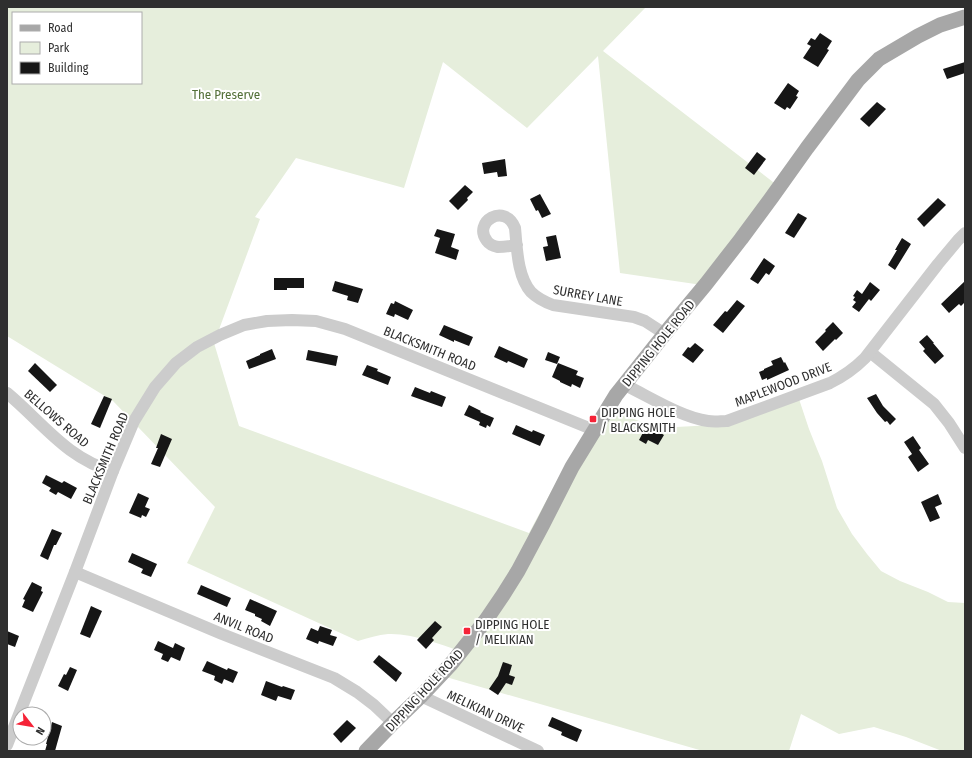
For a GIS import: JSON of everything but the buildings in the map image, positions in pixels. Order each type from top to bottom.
[{"type":"main road","name":"DIPPING HOLE ROAD","points":[[366,751],[451,664],[486,620],[503,595],[530,549],[572,467],[616,395],[741,239],[858,80],[879,59],[918,36],[940,25],[965,17]]},
{"type":"street","name":"MAPLEWOOD DRIVE","points":[[625,384],[692,418],[710,421],[727,421],[830,383],[855,368],[870,352],[942,258],[965,233]]},
{"type":"street","name":"SURREY LANE","points":[[516,245],[521,270],[526,283],[537,297],[553,305],[634,317],[645,321],[664,334]]},
{"type":"street","name":"BLACKSMITH ROAD","points":[[7,746],[113,471],[134,421],[155,387],[176,363],[197,347],[244,325],[267,321],[316,321],[345,329],[594,430]]},
{"type":"street","points":[[870,352],[934,404],[949,423],[965,448]]},
{"type":"street","name":"BELLOWS ROAD","points":[[7,393],[72,452],[89,462],[113,471]]},
{"type":"street","name":"ANVIL ROAD","points":[[75,572],[222,634],[334,678],[357,692],[374,705],[393,723]]},
{"type":"street","name":"MELIKIAN DRIVE","points":[[421,696],[538,751]]},
{"type":"green space","name":"The Preserve","points":[[7,7],[646,7],[603,51],[782,189],[702,285],[620,273],[598,56],[527,128],[443,62],[404,188],[296,158],[255,217],[260,219],[214,343],[239,426],[529,533],[560,475],[607,409],[658,428],[713,425],[798,396],[822,461],[837,508],[852,534],[867,554],[881,571],[900,581],[948,602],[965,603],[965,751],[942,751],[906,737],[874,727],[839,734],[801,714],[789,751],[703,751],[446,677],[461,651],[434,642],[397,634],[380,635],[358,641],[187,563],[215,507],[113,401],[7,336]]},
{"type":"place","name":"DIPPING HOLE / BLACKSMITH","points":[[593,419]]},
{"type":"place","name":"DIPPING HOLE / MELIKIAN","points":[[467,631]]}]
